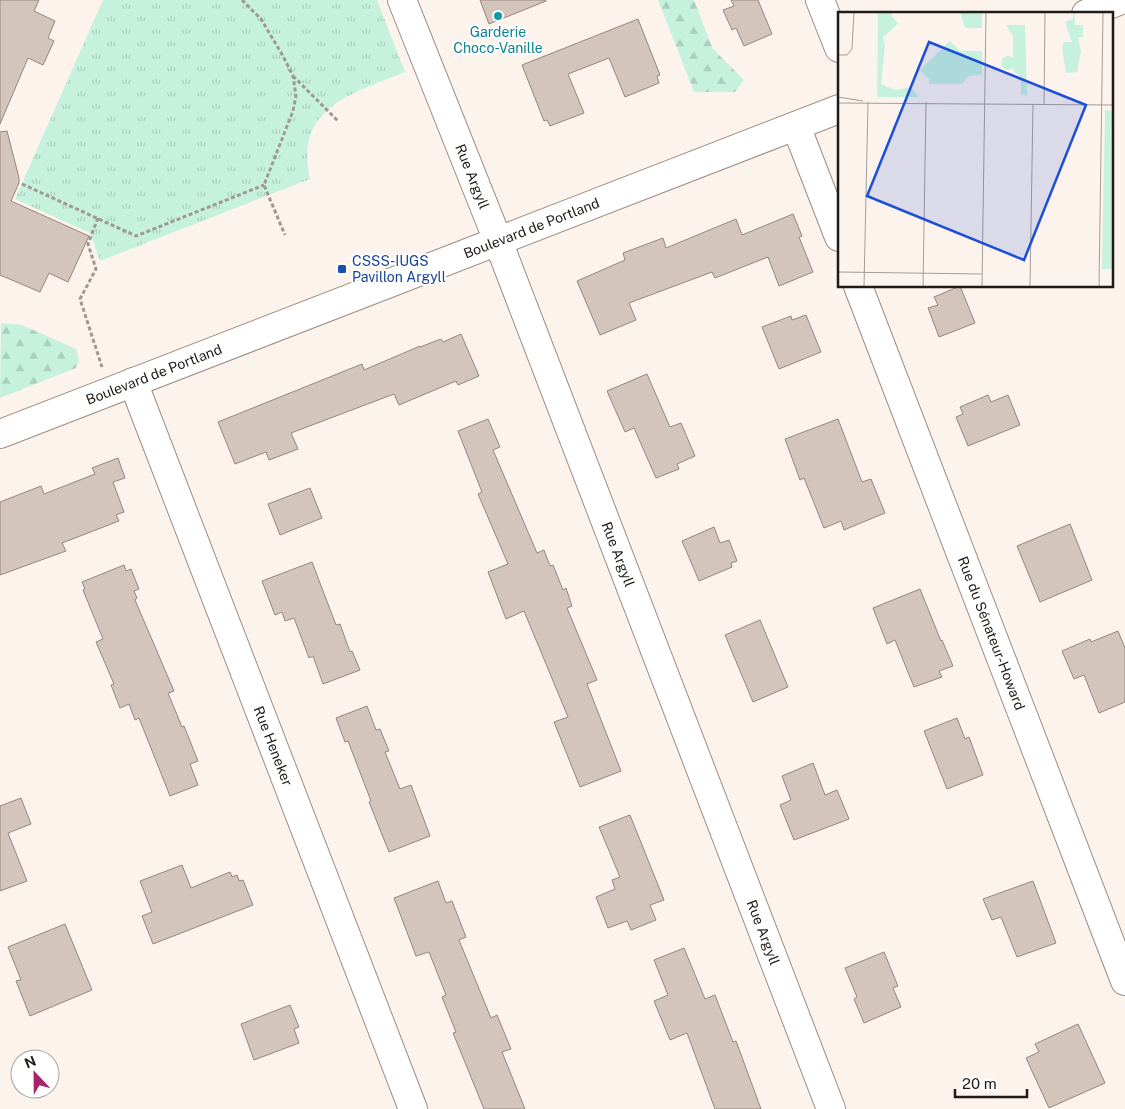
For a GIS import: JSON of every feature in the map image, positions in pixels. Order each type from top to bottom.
[{"type":"street","name":"Rue Argyll","points":[[402,0],[498,241],[831,1109]]},
{"type":"street","points":[[820,0],[838,45]]},
{"type":"street","points":[[1091,12],[1121,0]]},
{"type":"street","name":"Boulevard de Portland","points":[[0,434],[838,109]]},
{"type":"street","points":[[796,126],[838,234]]},
{"type":"street","name":"Rue du Sénateur-Howard","points":[[859,288],[1125,981]]},
{"type":"street","name":"Rue Heneker","points":[[121,387],[413,1109]]},
{"type":"path","points":[[242,0],[261,19],[292,76],[338,121]]},
{"type":"path","points":[[285,235],[264,185],[293,111],[296,96],[292,76]]},
{"type":"path","points":[[22,184],[136,236],[264,185]]},
{"type":"path","points":[[98,218],[88,244],[96,269],[80,299],[121,387]]},
{"type":"green space","points":[[103,0],[377,0],[405,72],[347,97],[319,119],[311,135],[307,155],[310,179],[100,261],[90,233],[15,199]]},
{"type":"green space","points":[[658,0],[694,0],[713,49],[744,80],[735,92],[694,92]]},
{"type":"green space","points":[[1,323],[22,325],[76,349],[79,360],[76,368],[0,398]]},
{"type":"building","points":[[0,0],[39,0],[34,11],[55,21],[48,38],[54,41],[43,65],[28,58],[0,124]]},
{"type":"building","name":"Garderie Choco-Vanille","points":[[480,0],[546,0],[546,1],[489,24]]},
{"type":"building","points":[[731,0],[758,0],[772,34],[744,46],[736,28],[732,30],[723,10],[734,6]]},
{"type":"building","points":[[638,19],[660,75],[657,76],[659,83],[625,97],[609,58],[568,74],[584,113],[550,126],[547,120],[544,121],[522,65]]},
{"type":"building","points":[[7,131],[19,178],[19,183],[11,201],[89,236],[68,282],[49,273],[40,292],[0,275],[0,132]]},
{"type":"building","points":[[793,214],[802,236],[799,237],[813,272],[779,286],[768,257],[715,278],[712,272],[629,303],[636,320],[600,335],[577,281],[625,260],[623,253],[663,238],[666,248],[736,219],[742,235]]},
{"type":"building","points":[[955,288],[961,288],[975,323],[939,337],[928,308],[938,305],[934,297]]},
{"type":"building","points":[[806,315],[821,352],[779,369],[762,327],[791,316],[792,320]]},
{"type":"building","points":[[461,334],[479,376],[458,385],[456,381],[399,405],[394,394],[291,433],[298,449],[269,460],[266,452],[235,464],[218,422],[362,364],[364,370],[420,346],[441,339],[443,342]]},
{"type":"building","points":[[647,374],[670,427],[681,423],[695,456],[677,464],[679,469],[656,478],[634,428],[625,432],[607,391]]},
{"type":"building","points":[[988,395],[991,402],[1008,395],[1020,425],[968,446],[956,417],[963,414],[960,407]]},
{"type":"building","points":[[488,419],[500,447],[493,450],[537,553],[544,550],[550,566],[553,565],[563,590],[566,588],[572,606],[567,608],[597,680],[587,684],[621,771],[580,787],[554,722],[568,717],[524,611],[506,619],[488,572],[508,564],[478,494],[482,492],[458,431]]},
{"type":"building","points":[[838,419],[862,482],[871,479],[885,513],[844,530],[841,521],[824,528],[804,478],[800,480],[785,439]]},
{"type":"building","points":[[118,458],[125,478],[113,482],[124,512],[116,515],[119,521],[62,543],[66,551],[0,575],[0,502],[41,486],[44,494],[95,474],[92,468]]},
{"type":"building","points":[[310,488],[322,518],[280,535],[268,504]]},
{"type":"building","points":[[1070,524],[1092,580],[1040,602],[1017,546]]},
{"type":"building","points":[[714,527],[720,543],[729,540],[737,561],[731,563],[732,567],[699,581],[682,541]]},
{"type":"building","points":[[312,562],[336,625],[340,624],[350,652],[352,651],[360,670],[323,684],[313,656],[309,658],[294,618],[285,621],[282,612],[275,615],[262,581]]},
{"type":"building","points":[[124,565],[126,571],[131,569],[139,589],[134,591],[137,598],[135,600],[174,691],[168,693],[198,761],[190,764],[198,785],[170,796],[139,718],[135,720],[129,704],[120,708],[111,685],[114,684],[96,642],[103,639],[83,590],[85,589],[82,582]]},
{"type":"building","points":[[920,589],[953,666],[939,671],[942,677],[914,687],[895,640],[887,644],[873,608]]},
{"type":"building","points":[[760,620],[788,687],[753,702],[725,635]]},
{"type":"building","points":[[1118,631],[1125,648],[1125,702],[1099,713],[1084,675],[1074,679],[1062,651],[1090,639],[1091,642]]},
{"type":"building","points":[[367,706],[376,730],[380,729],[389,751],[385,752],[400,789],[411,785],[430,836],[389,852],[348,741],[345,742],[336,718]]},
{"type":"building","points":[[957,718],[965,739],[969,737],[983,775],[947,789],[924,731]]},
{"type":"building","points":[[813,763],[825,795],[837,790],[849,819],[794,840],[780,805],[791,800],[782,776]]},
{"type":"building","points":[[21,798],[31,824],[8,833],[27,881],[0,891],[0,806]]},
{"type":"building","points":[[630,815],[664,900],[650,905],[656,920],[631,930],[627,921],[608,928],[596,897],[615,889],[612,880],[620,877],[599,827]]},
{"type":"building","points":[[182,865],[191,888],[230,872],[232,877],[237,875],[239,881],[243,880],[253,905],[153,944],[142,916],[152,912],[140,881]]},
{"type":"building","points":[[438,881],[446,903],[452,901],[466,937],[459,940],[491,1018],[497,1015],[511,1049],[502,1052],[525,1109],[484,1109],[453,1033],[456,1032],[442,997],[446,995],[429,952],[416,956],[394,898]]},
{"type":"building","points":[[1033,881],[1056,943],[1017,957],[1001,917],[992,920],[983,899]]},
{"type":"building","points":[[65,924],[92,990],[30,1016],[16,981],[21,980],[8,947]]},
{"type":"building","points":[[684,948],[705,999],[715,995],[733,1042],[736,1041],[761,1109],[715,1109],[687,1033],[670,1040],[654,1001],[668,995],[654,960]]},
{"type":"building","points":[[884,952],[898,986],[893,988],[901,1007],[864,1023],[854,999],[857,997],[845,968]]},
{"type":"building","points":[[290,1005],[299,1027],[294,1029],[299,1043],[254,1060],[241,1024]]},
{"type":"building","points":[[1078,1024],[1105,1083],[1049,1108],[1026,1058],[1039,1052],[1035,1044]]},
{"type":"place","name":"Garderie Choco-Vanille","points":[[498,16]]},
{"type":"place","name":"CSSS-IUGS Pavillon Argyll","points":[[342,269]]}]
